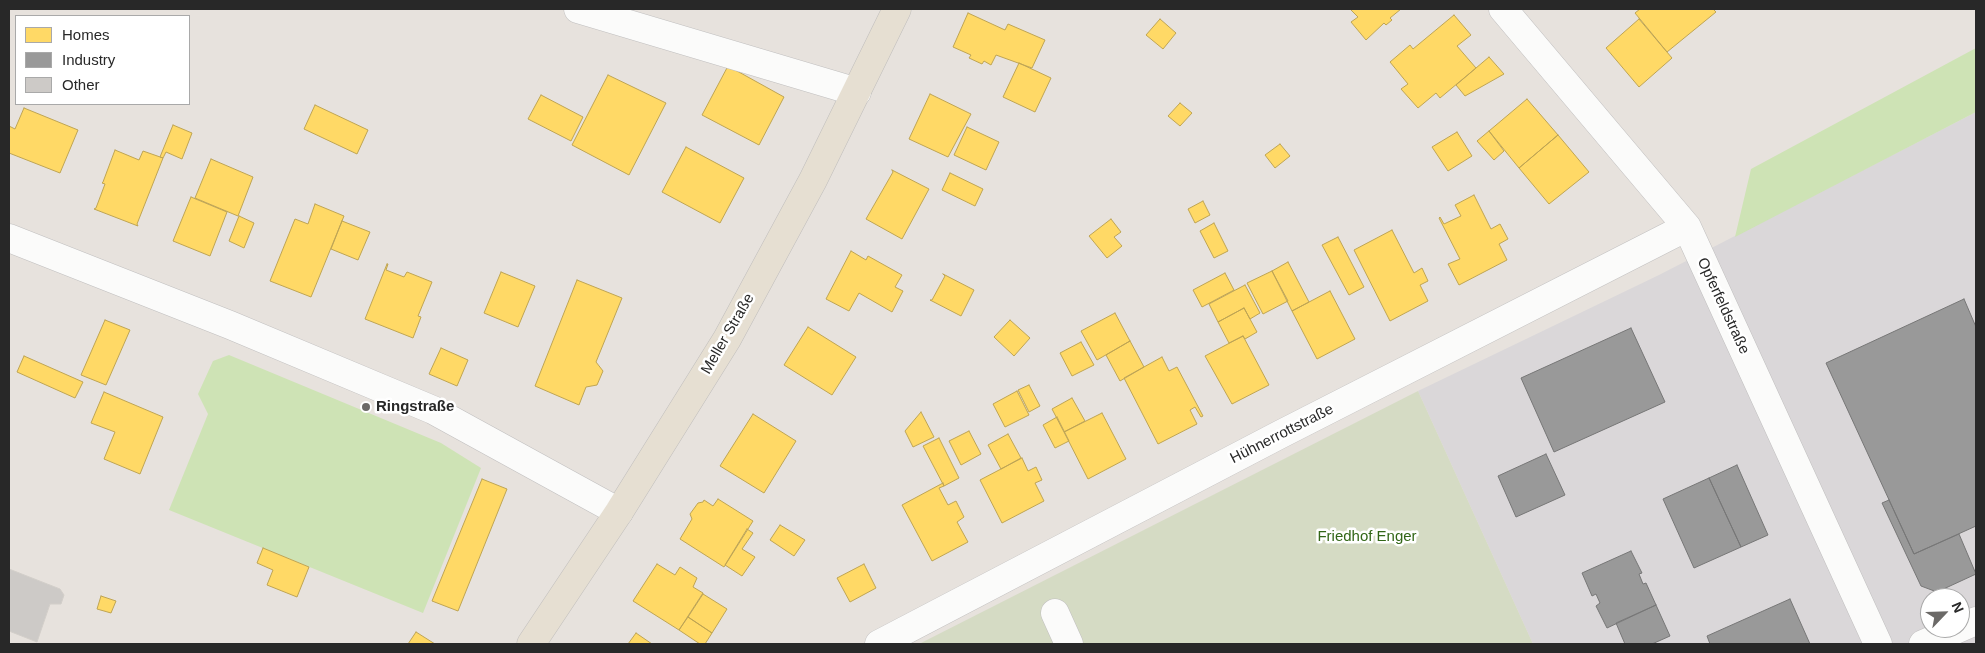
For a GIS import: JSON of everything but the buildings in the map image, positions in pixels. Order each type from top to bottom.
[{"type":"main road","name":"Meller Straße","points":[[531,644],[619,512],[727,339],[813,180],[897,9]]},
{"type":"street","points":[[578,9],[857,92]]},
{"type":"street","name":"Opferfeldstraße","points":[[1503,9],[1687,227],[1878,644]]},
{"type":"street","name":"Hühnerrottstraße","points":[[879,644],[1281,434],[1687,227]]},
{"type":"street","points":[[9,238],[230,325],[432,410],[619,512]]},
{"type":"street","points":[[1055,613],[1069,644]]},
{"type":"street","points":[[1923,644],[1976,621]]},
{"type":"shaded area","points":[[1976,112],[1976,644],[1533,644],[1418,391],[1659,275]]},
{"type":"green space","points":[[1976,48],[1976,112],[1735,237],[1751,169]]},
{"type":"green space","points":[[229,355],[441,443],[481,468],[423,613],[169,510],[208,414],[198,394],[213,361]]},
{"type":"green space","name":"Friedhof Enger","points":[[1418,391],[1533,644],[919,644]]},
{"type":"place","name":"Ringstraße","points":[[366,407]]}]
